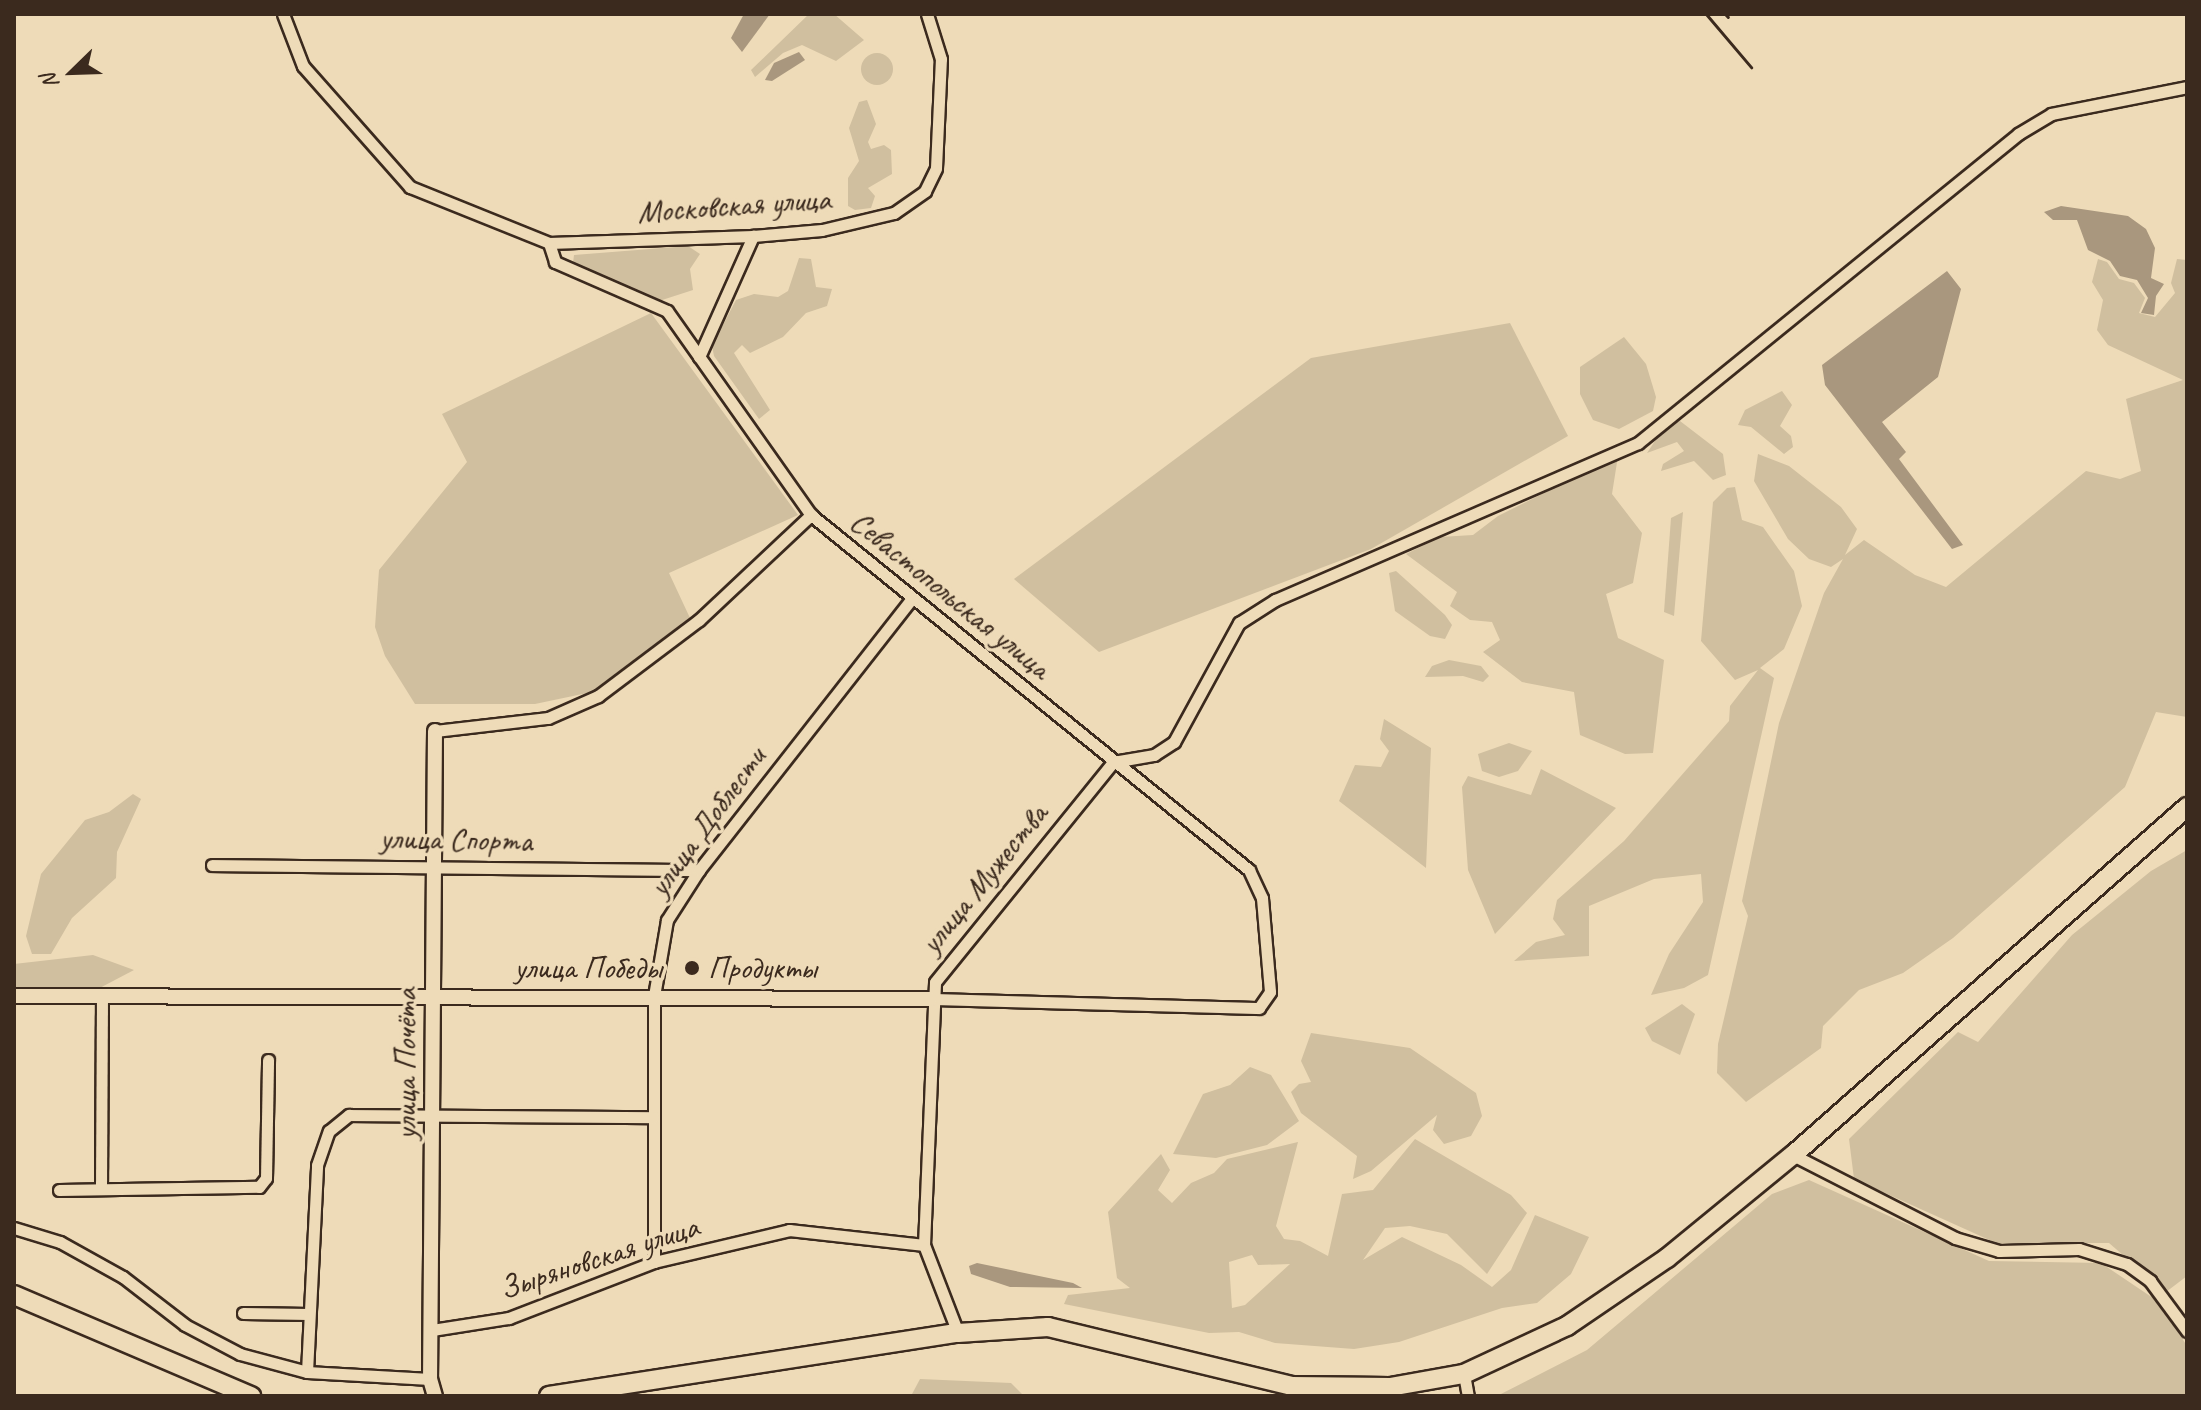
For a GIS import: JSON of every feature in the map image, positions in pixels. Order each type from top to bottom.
[{"type":"main road","points":[[549,1396],[958,1333],[1048,1327],[1291,1386],[1390,1387],[1464,1374],[1567,1326],[1667,1258],[1793,1155],[2187,807]]},
{"type":"main road","points":[[14,1295],[251,1396]]},
{"type":"street","points":[[283,14],[303,66],[410,187],[549,243]]},
{"type":"street","name":"Московская улица","points":[[549,243],[753,236],[822,230],[894,213],[925,191],[936,168],[941,59],[927,14]]},
{"type":"street","points":[[1113,762],[1154,755],[1174,742],[1239,623],[1275,600],[1638,443],[2006,144],[2051,114],[2187,87]]},
{"type":"street","points":[[699,357],[753,236]]},
{"type":"street","name":"Севастопольская улица","points":[[549,243],[555,262],[667,311],[811,515],[1249,870],[1258,885],[1270,992],[1259,1008]]},
{"type":"street","points":[[435,731],[548,718],[598,696],[699,620],[811,515]]},
{"type":"street","name":"улица Доблести","points":[[654,1262],[654,996],[667,920],[699,870],[912,598]]},
{"type":"street","name":"улица Почёта","points":[[435,731],[430,1379],[435,1396]]},
{"type":"street","name":"улица Мужества","points":[[958,1333],[924,1245],[930,999],[935,982],[1113,762]]},
{"type":"street","name":"улица Спорта","points":[[212,865],[699,870]]},
{"type":"street","name":"улица Победы","points":[[14,996],[654,996],[930,999],[1259,1008]]},
{"type":"street","points":[[101,1188],[102,997]]},
{"type":"street","points":[[59,1190],[259,1187],[266,1178],[268,1060]]},
{"type":"street","points":[[307,1372],[317,1165],[329,1131],[349,1115],[433,1113],[653,1117]]},
{"type":"street","points":[[1793,1155],[1955,1238],[1999,1251],[2079,1249],[2127,1264],[2150,1281],[2187,1331]]},
{"type":"street","points":[[14,1228],[60,1242],[123,1277],[185,1325],[240,1354],[307,1372],[430,1379]]},
{"type":"street","name":"Зыряновская улица","points":[[432,1330],[509,1318],[654,1262],[789,1230],[924,1245]]},
{"type":"street","points":[[243,1313],[309,1314]]},
{"type":"street","points":[[1464,1374],[1468,1396]]},
{"type":"shaded area","points":[[744,14],[770,14],[742,52],[731,38]]},
{"type":"shaded area","points":[[809,14],[834,14],[864,40],[836,61],[802,45],[783,53],[755,77],[751,70]]},
{"type":"shaded area","points":[[799,52],[805,60],[772,81],[765,80],[774,63]]},
{"type":"shaded area","points":[[877,53],[888,58],[893,69],[888,80],[877,85],[866,80],[861,69],[866,58]]},
{"type":"shaded area","points":[[867,100],[876,124],[868,142],[871,149],[884,145],[891,150],[892,174],[868,188],[875,196],[871,208],[855,210],[848,206],[848,178],[859,161],[849,128],[859,102]]},
{"type":"shaded area","points":[[2061,206],[2128,216],[2146,229],[2155,248],[2151,278],[2164,284],[2156,296],[2154,315],[2141,313],[2148,298],[2137,280],[2120,276],[2110,261],[2088,250],[2077,220],[2053,220],[2044,212]]},
{"type":"shaded area","points":[[688,246],[700,254],[690,269],[693,290],[659,301],[573,263],[574,255]]},
{"type":"shaded area","points":[[799,258],[811,259],[816,287],[832,289],[827,306],[806,313],[783,337],[750,353],[742,345],[734,353],[770,410],[759,419],[714,356],[712,346],[736,300],[754,294],[778,297],[788,291]]},
{"type":"shaded area","points":[[2098,259],[2107,262],[2119,279],[2134,283],[2145,298],[2139,313],[2155,317],[2175,293],[2171,283],[2177,259],[2187,260],[2187,717],[2156,712],[2125,787],[1953,938],[1903,973],[1859,990],[1823,1026],[1821,1048],[1746,1102],[1717,1073],[1718,1044],[1748,916],[1742,901],[1779,723],[1824,593],[1843,559],[1831,567],[1809,559],[1788,539],[1754,481],[1758,454],[1789,466],[1841,507],[1857,529],[1845,555],[1864,540],[1915,575],[1946,587],[2086,471],[2120,479],[2141,471],[2126,399],[2183,380],[2108,345],[2097,330],[2103,300],[2092,282]]},
{"type":"shaded area","points":[[1947,271],[1961,289],[1938,377],[1882,422],[1906,452],[1899,459],[1963,545],[1952,549],[1825,385],[1822,365]]},
{"type":"shaded area","points":[[651,313],[798,515],[669,573],[690,618],[592,692],[535,704],[415,704],[385,656],[375,627],[379,570],[467,462],[442,414]]},
{"type":"shaded area","points":[[1510,323],[1568,436],[1371,549],[1099,652],[1014,579],[1311,358]]},
{"type":"shaded area","points":[[1624,337],[1646,364],[1656,397],[1653,411],[1619,429],[1593,420],[1580,394],[1580,367]]},
{"type":"shaded area","points":[[1782,391],[1792,405],[1780,426],[1791,436],[1793,447],[1784,454],[1751,427],[1738,425],[1745,410]]},
{"type":"shaded area","points":[[1680,421],[1723,454],[1726,475],[1713,480],[1694,461],[1661,471],[1663,464],[1684,451],[1677,442],[1647,453],[1665,426]]},
{"type":"shaded area","points":[[1618,456],[1612,494],[1642,533],[1633,583],[1606,594],[1618,638],[1664,660],[1653,753],[1625,754],[1580,735],[1574,692],[1522,682],[1483,652],[1500,640],[1492,622],[1470,620],[1450,606],[1457,592],[1406,554],[1440,537],[1473,535],[1498,516]]},
{"type":"shaded area","points":[[1735,487],[1742,520],[1763,527],[1794,571],[1802,606],[1784,649],[1760,668],[1774,678],[1708,975],[1684,988],[1651,995],[1669,954],[1703,902],[1701,874],[1654,879],[1589,906],[1589,956],[1514,961],[1536,942],[1565,935],[1553,919],[1557,900],[1624,841],[1729,721],[1730,706],[1758,670],[1735,680],[1701,641],[1713,502],[1727,488]]},
{"type":"shaded area","points":[[1683,512],[1674,616],[1664,612],[1671,518]]},
{"type":"shaded area","points":[[1396,571],[1445,615],[1452,625],[1445,639],[1430,636],[1395,611],[1389,573]]},
{"type":"shaded area","points":[[1449,660],[1481,666],[1489,676],[1483,682],[1463,676],[1425,677],[1432,666]]},
{"type":"shaded area","points":[[1384,719],[1431,748],[1426,868],[1339,801],[1355,765],[1381,767],[1389,751],[1380,739]]},
{"type":"shaded area","points":[[1509,743],[1532,751],[1518,771],[1499,777],[1482,771],[1478,754]]},
{"type":"shaded area","points":[[1541,769],[1616,808],[1495,934],[1468,870],[1462,787],[1468,776],[1531,795]]},
{"type":"shaded area","points":[[133,794],[141,799],[117,852],[116,878],[72,918],[51,954],[32,954],[26,936],[41,874],[85,820],[109,812]]},
{"type":"shaded area","points":[[2187,850],[2187,1276],[2166,1292],[2109,1243],[1996,1243],[1854,1179],[1849,1139],[1958,1032],[1978,1042],[2072,935],[2151,871]]},
{"type":"shaded area","points":[[93,955],[134,970],[94,991],[14,991],[14,964]]},
{"type":"shaded area","points":[[1682,1004],[1695,1014],[1680,1055],[1652,1041],[1645,1028]]},
{"type":"shaded area","points":[[1311,1033],[1410,1048],[1476,1093],[1482,1116],[1471,1136],[1444,1144],[1433,1130],[1437,1115],[1371,1171],[1353,1179],[1357,1156],[1301,1113],[1291,1092],[1299,1084],[1311,1082],[1301,1061]]},
{"type":"shaded area","points":[[1250,1067],[1271,1075],[1299,1121],[1267,1145],[1216,1158],[1173,1154],[1203,1094],[1230,1085]]},
{"type":"shaded area","points":[[1415,1139],[1511,1195],[1527,1213],[1487,1274],[1447,1234],[1410,1226],[1385,1228],[1363,1260],[1402,1237],[1461,1265],[1492,1287],[1511,1270],[1535,1215],[1589,1237],[1571,1274],[1537,1303],[1502,1308],[1399,1342],[1354,1349],[1275,1343],[1239,1332],[1209,1333],[1064,1304],[1068,1295],[1130,1288],[1117,1278],[1108,1212],[1161,1154],[1170,1170],[1158,1190],[1172,1203],[1191,1183],[1214,1173],[1227,1159],[1298,1142],[1276,1226],[1284,1239],[1300,1241],[1328,1256],[1342,1194],[1373,1190]],"holes":[[[1252,1255],[1258,1265],[1290,1264],[1245,1305],[1232,1308],[1229,1262]]]},
{"type":"shaded area","points":[[1809,1180],[1989,1261],[2101,1263],[2153,1298],[2187,1346],[2187,1396],[1497,1396],[1587,1350],[1772,1194]]},
{"type":"shaded area","points":[[977,1263],[1073,1283],[1082,1288],[1010,1287],[971,1274],[969,1266]]},
{"type":"shaded area","points":[[920,1379],[1011,1383],[1024,1396],[911,1396]]},
{"type":"railway","points":[[1706,14],[1751,67]]},
{"type":"railway","points":[[1725,14],[1728,17]]},
{"type":"place","name":"Продукты","points":[[692,968]]}]
